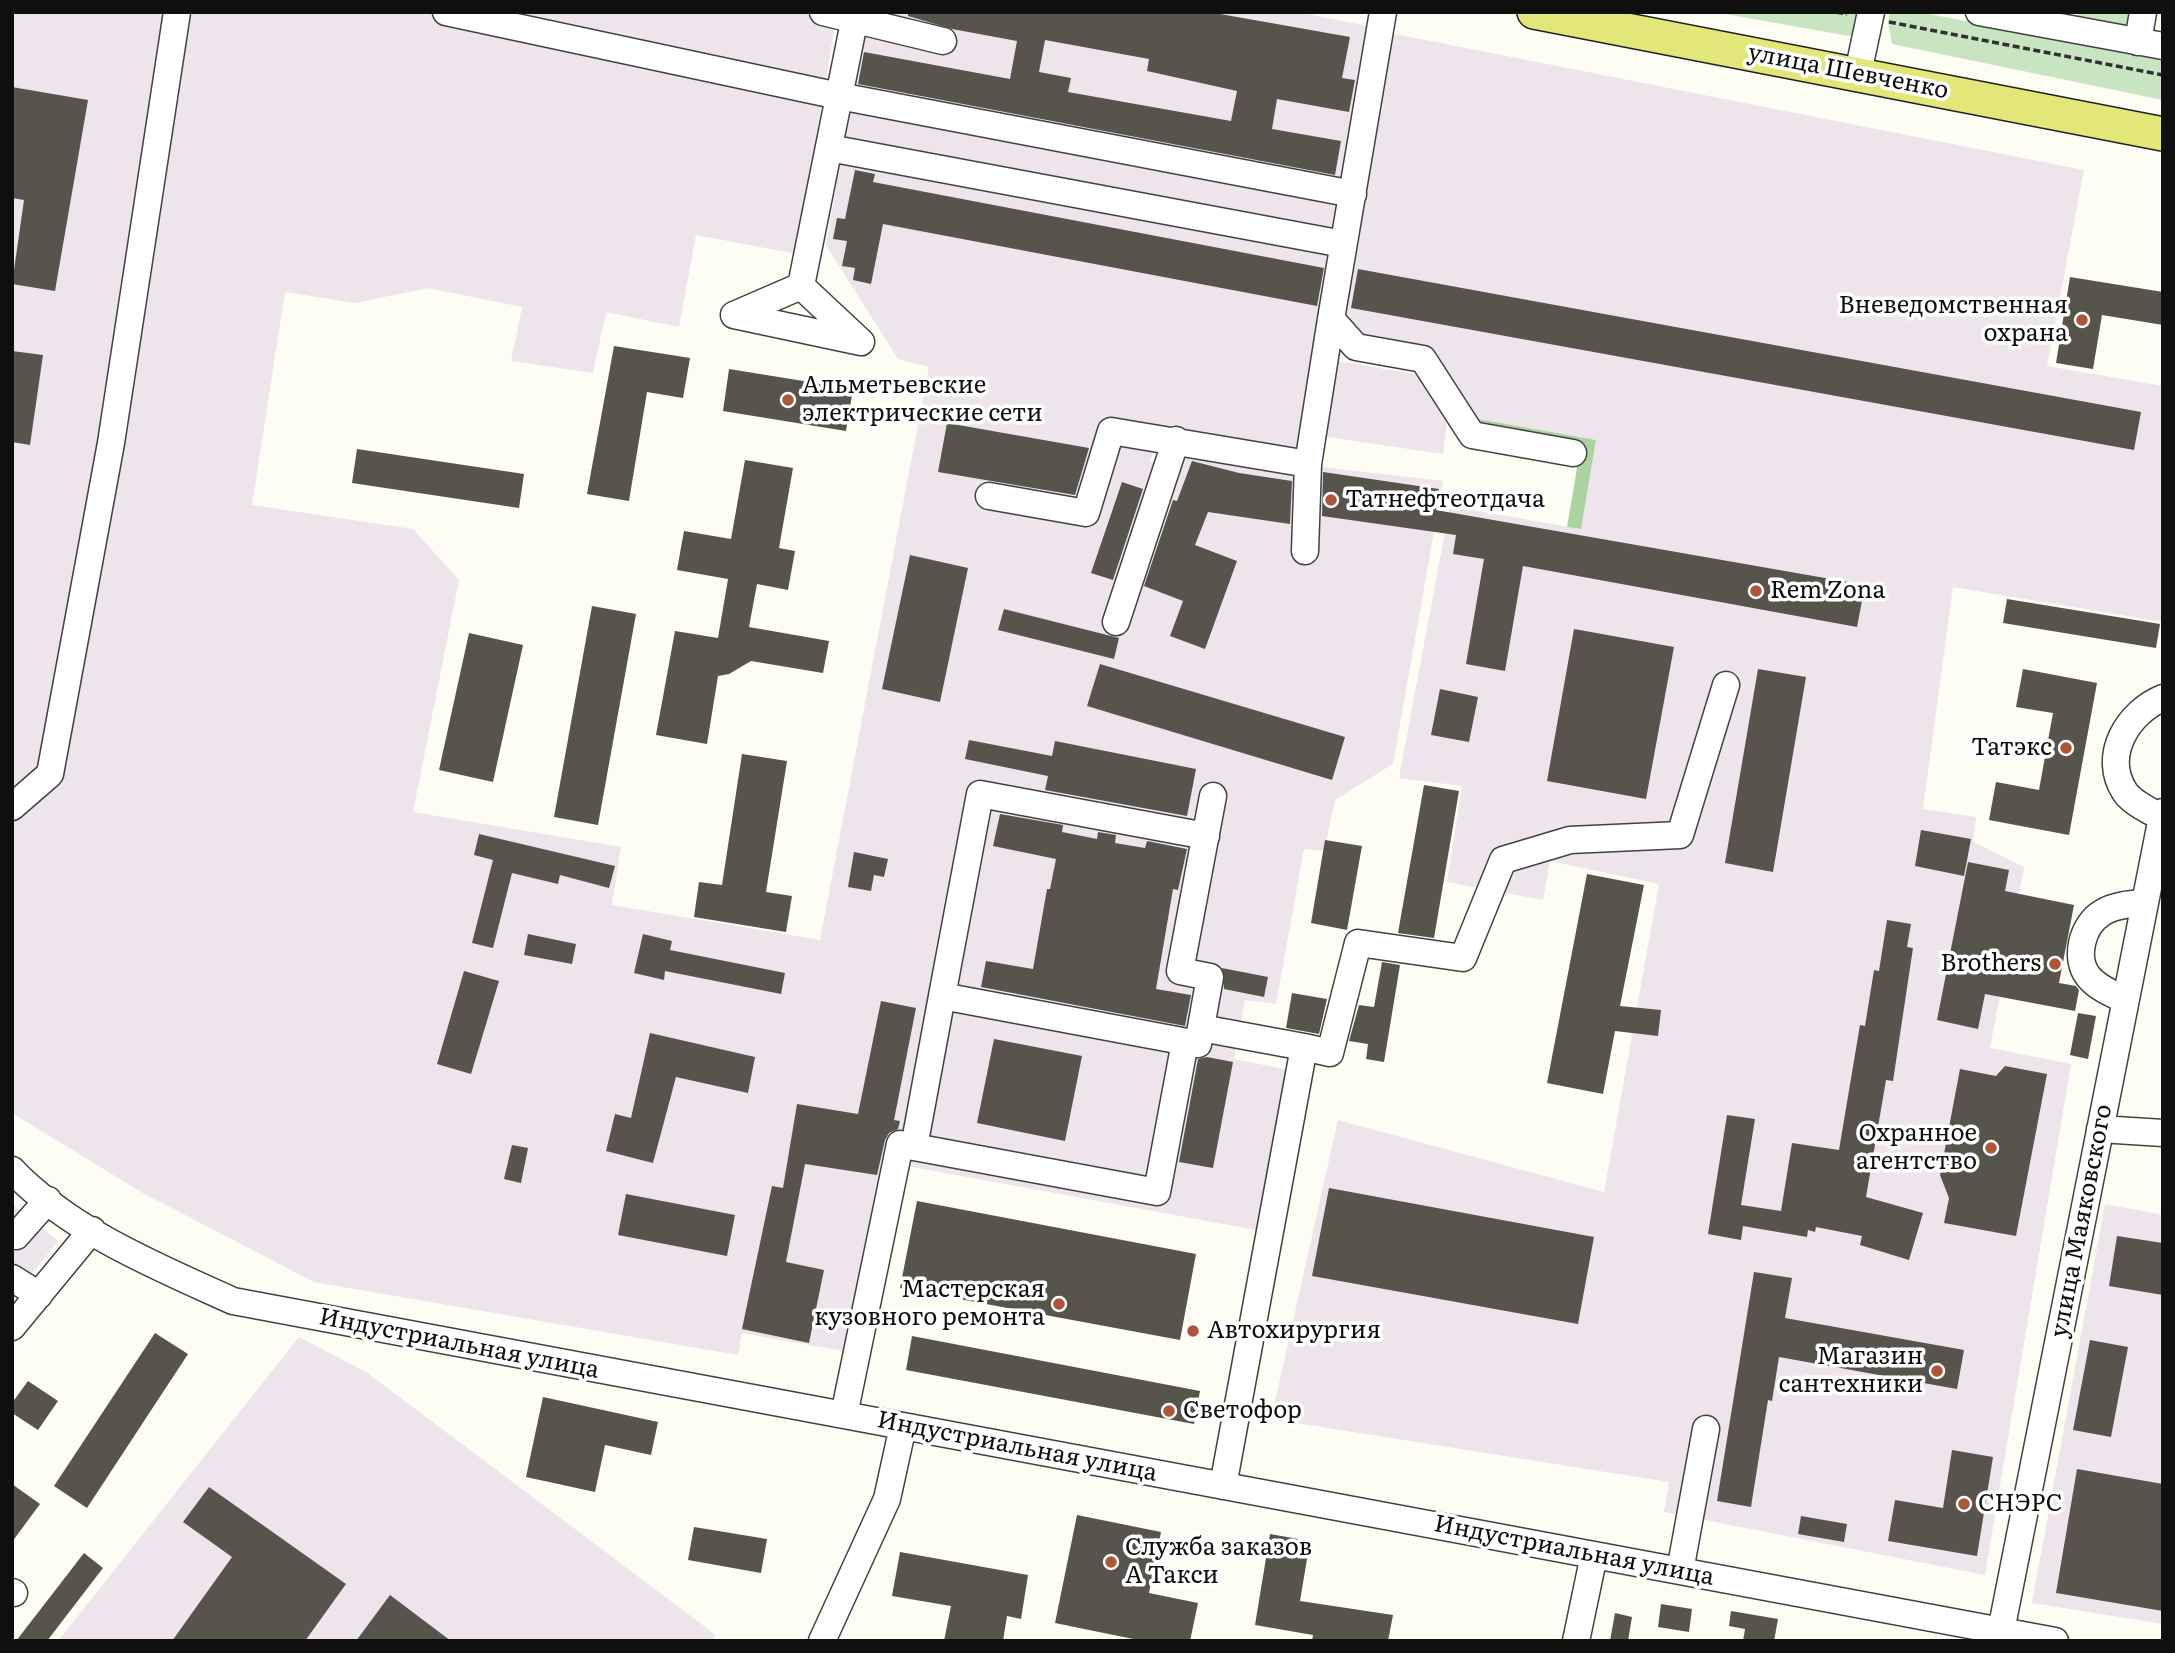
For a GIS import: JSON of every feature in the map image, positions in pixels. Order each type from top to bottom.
[{"type":"main road","name":"улица Шевченко","points":[[1534,12],[2163,134]]},
{"type":"street","points":[[12,807],[50,774],[111,443],[177,12]]},
{"type":"street","points":[[446,12],[839,96],[1353,194]]},
{"type":"street","points":[[823,12],[855,16],[943,41]]},
{"type":"street","points":[[1305,551],[1308,464],[1382,12]]},
{"type":"street","points":[[1980,12],[2064,20],[2150,44],[2143,12]]},
{"type":"street","points":[[1858,73],[1870,15]]},
{"type":"street","points":[[801,286],[855,16]]},
{"type":"street","points":[[829,148],[1343,244]]},
{"type":"street","points":[[1331,319],[1356,346],[1423,359],[1472,435],[1573,453]]},
{"type":"street","points":[[989,496],[1086,513],[1111,431],[1308,464]]},
{"type":"street","points":[[1116,622],[1176,440]]},
{"type":"street","points":[[942,996],[1193,1035],[1304,1047],[1330,1053],[1358,943],[1464,958],[1503,860],[1570,840],[1680,835],[1726,685]]},
{"type":"street","points":[[2162,815],[2127,795],[2117,777],[2116,755],[2125,727],[2145,705],[2163,698]]},
{"type":"street","points":[[914,1147],[980,794],[1206,836]]},
{"type":"street","points":[[844,1415],[900,1144],[1157,1192],[1193,1035],[1210,977],[1180,971],[1213,796]]},
{"type":"street","name":"улица Маяковского","points":[[2001,1631],[2125,1000],[2150,914],[2162,815]]},
{"type":"street","points":[[2125,1000],[2102,989],[2087,975],[2080,950],[2087,929],[2101,913],[2123,905],[2150,914]]},
{"type":"street","points":[[1223,1486],[1304,1047]]},
{"type":"street","points":[[2100,1129],[2163,1133]]},
{"type":"street","name":"Индустриальная улица","points":[[12,1170],[29,1188],[122,1250],[233,1301],[2055,1641]]},
{"type":"street","points":[[12,1233],[16,1236],[48,1200]]},
{"type":"street","points":[[12,1327],[92,1230]]},
{"type":"street","points":[[12,1278],[39,1295]]},
{"type":"street","points":[[822,1641],[887,1499],[904,1426]]},
{"type":"street","points":[[1680,1571],[1706,1429]]},
{"type":"street","points":[[1576,1641],[1594,1555]]},
{"type":"path","points":[[1836,12],[1870,15],[2163,75]]},
{"type":"shaded area","points":[[12,12],[837,12],[797,254],[696,235],[679,327],[606,312],[593,373],[511,361],[522,307],[428,288],[355,303],[285,292],[252,505],[413,529],[459,580],[413,812],[621,847],[612,905],[820,940],[929,367],[898,359],[826,245],[867,12],[1297,12],[1374,27],[1301,459],[1159,433],[1150,461],[1176,471],[1184,451],[1443,481],[1393,764],[1335,800],[1324,851],[1304,849],[1276,1004],[1245,1000],[1234,1059],[1289,1070],[1262,1231],[901,1165],[866,1355],[742,1333],[738,1355],[314,1282],[141,1192],[12,1113]]},
{"type":"shaded area","points":[[1390,33],[2084,170],[2047,366],[2163,386],[2163,622],[1953,587],[1923,809],[1976,817],[1973,842],[2024,867],[1990,1048],[2071,1064],[1985,1575],[1664,1512],[1669,1482],[1271,1419],[1338,1120],[1604,1192],[1659,884],[1550,861],[1543,900],[1447,882],[1462,786],[1399,778],[1450,506],[1580,529],[1596,440],[1467,417],[1436,356],[1356,336],[1342,308]]},
{"type":"shaded area","points":[[1333,360],[1425,376],[1447,421],[1443,454],[1321,436]]},
{"type":"shaded area","points":[[12,1204],[58,1241],[12,1299]]},
{"type":"shaded area","points":[[2105,1204],[2163,1215],[2163,1624],[2032,1603]]},
{"type":"shaded area","points":[[299,1337],[366,1372],[716,1635],[712,1641],[58,1641]]},
{"type":"green space","points":[[1714,12],[1863,12],[1857,33],[1849,36]]},
{"type":"green space","points":[[1890,12],[1919,12],[2163,59],[2163,100],[1892,44],[1888,22]]},
{"type":"green space","points":[[2078,12],[2134,12],[2131,31],[2076,21]]},
{"type":"green space","points":[[1467,417],[1596,440],[1581,529],[1567,527],[1581,445],[1466,425]]},
{"type":"building","points":[[908,12],[1209,12],[1350,37],[1342,78],[1355,80],[1349,112],[1277,99],[1272,129],[1341,141],[1335,175],[858,84],[864,52],[1010,79],[1017,41],[952,29],[908,16]],"holes":[[[1045,40],[1149,59],[1147,71],[1237,91],[1231,121],[1068,92],[1071,78],[1039,72]]]},
{"type":"building","points":[[12,87],[88,100],[55,291],[12,284],[24,200],[12,198]]},
{"type":"building","points":[[855,170],[875,174],[873,182],[1324,268],[1317,306],[883,224],[871,284],[853,280],[855,268],[842,266],[847,241],[833,239],[837,218],[845,219]]},
{"type":"building","points":[[1358,269],[2141,412],[2134,450],[1351,308]]},
{"type":"building","name":"Вневедомственная охрана","points":[[2070,277],[2163,292],[2163,325],[2102,315],[2093,369],[2056,363]]},
{"type":"building","points":[[614,346],[690,358],[683,398],[647,392],[629,501],[587,494]]},
{"type":"building","points":[[12,351],[43,355],[30,445],[12,442]]},
{"type":"building","name":"Альметьевские электрические сети","points":[[729,369],[853,389],[846,431],[723,411]]},
{"type":"building","points":[[947,423],[1089,448],[1075,495],[938,472]]},
{"type":"building","points":[[357,449],[524,474],[519,508],[352,483]]},
{"type":"building","points":[[745,460],[793,468],[779,548],[795,551],[788,590],[757,584],[749,627],[829,641],[823,673],[751,661],[729,674],[718,676],[707,744],[656,735],[675,631],[718,638],[728,579],[677,570],[684,531],[731,539]]},
{"type":"building","points":[[1192,461],[1239,473],[1292,481],[1290,524],[1208,512],[1195,545],[1237,561],[1205,649],[1170,636],[1183,601],[1144,586],[1173,500],[1177,501]]},
{"type":"building","points":[[1323,472],[1439,489],[1436,510],[1865,585],[1857,627],[1523,566],[1505,671],[1466,664],[1484,559],[1453,554],[1456,535],[1322,516]]},
{"type":"building","points":[[1122,482],[1143,489],[1113,580],[1091,573]]},
{"type":"building","points":[[910,555],[968,568],[940,702],[882,689]]},
{"type":"building","points":[[2007,599],[2160,624],[2156,648],[2003,623]]},
{"type":"building","points":[[592,606],[636,614],[598,825],[554,817]]},
{"type":"building","points":[[1004,609],[1119,638],[1114,659],[998,630]]},
{"type":"building","points":[[1574,629],[1674,647],[1646,799],[1547,781]]},
{"type":"building","points":[[469,633],[523,645],[493,782],[439,770]]},
{"type":"building","points":[[1100,664],[1345,737],[1332,780],[1087,706]]},
{"type":"building","points":[[1758,669],[1806,677],[1773,872],[1725,863]]},
{"type":"building","name":"Татэкс","points":[[2023,669],[2097,683],[2069,835],[1989,820],[1996,782],[2039,790],[2053,713],[2016,707]]},
{"type":"building","points":[[1440,689],[1478,697],[1469,742],[1431,735]]},
{"type":"building","points":[[969,740],[1052,756],[1055,741],[1196,769],[1187,816],[1045,790],[1048,776],[965,759]]},
{"type":"building","points":[[742,754],[787,761],[766,892],[792,896],[786,932],[694,917],[699,882],[722,885]]},
{"type":"building","points":[[1424,785],[1459,791],[1434,938],[1398,933]]},
{"type":"building","points":[[1000,814],[1063,825],[1062,832],[1097,839],[1098,832],[1116,835],[1115,843],[1145,848],[1147,841],[1187,849],[1178,890],[1173,889],[1156,989],[1191,995],[1185,1026],[981,987],[986,961],[1033,969],[1047,889],[1050,889],[1056,859],[993,846]]},
{"type":"building","points":[[1921,830],[1971,839],[1964,876],[1915,866]]},
{"type":"building","points":[[479,834],[615,866],[609,888],[560,875],[558,884],[512,873],[493,948],[472,943],[493,860],[474,855]]},
{"type":"building","points":[[1325,840],[1362,846],[1347,930],[1311,923]]},
{"type":"building","points":[[854,852],[888,859],[884,877],[874,875],[871,891],[848,887]]},
{"type":"building","points":[[1968,862],[2009,870],[2005,891],[2074,905],[2059,983],[2076,986],[2079,990],[2075,1011],[1985,994],[1978,1029],[1937,1020]]},
{"type":"building","points":[[1587,874],[1644,885],[1620,1006],[1661,1010],[1658,1036],[1615,1031],[1603,1094],[1547,1083]]},
{"type":"building","points":[[1887,920],[1911,924],[1907,947],[1913,948],[1893,1081],[1886,1080],[1866,1197],[1923,1213],[1909,1260],[1860,1245],[1862,1236],[1816,1227],[1815,1232],[1808,1230],[1807,1237],[1743,1226],[1741,1240],[1708,1234],[1727,1115],[1755,1119],[1741,1205],[1781,1211],[1792,1143],[1839,1150],[1860,1025],[1865,1026],[1874,970],[1879,971]]},
{"type":"building","points":[[528,934],[576,944],[572,964],[524,955]]},
{"type":"building","points":[[643,934],[672,941],[670,950],[785,973],[781,994],[665,971],[664,980],[634,973]]},
{"type":"building","points":[[1382,962],[1400,965],[1384,1062],[1366,1059],[1368,1044],[1349,1041],[1359,1005],[1374,1007]]},
{"type":"building","points":[[1222,968],[1268,977],[1264,997],[1224,989]]},
{"type":"building","points":[[464,971],[499,981],[471,1074],[437,1064]]},
{"type":"building","points":[[1292,993],[1327,999],[1319,1034],[1286,1028]]},
{"type":"building","points":[[881,1001],[916,1008],[894,1120],[900,1121],[898,1129],[889,1133],[885,1140],[877,1175],[805,1164],[786,1262],[824,1270],[809,1343],[742,1329],[772,1186],[783,1188],[797,1104],[858,1114]]},
{"type":"building","points":[[2078,1013],[2096,1016],[2088,1059],[2070,1055]]},
{"type":"building","points":[[650,1033],[755,1057],[748,1093],[676,1077],[653,1163],[606,1151],[615,1114],[631,1118]]},
{"type":"building","points":[[994,1039],[1082,1056],[1065,1141],[977,1123]]},
{"type":"building","points":[[1207,1057],[1233,1062],[1213,1168],[1179,1162],[1198,1059]]},
{"type":"building","points":[[2005,1066],[2047,1074],[2016,1236],[1944,1223],[1949,1198],[1940,1175],[1960,1069],[1996,1076]]},
{"type":"building","points":[[512,1145],[528,1148],[521,1183],[504,1179]]},
{"type":"building","points":[[1329,1188],[1594,1237],[1578,1324],[1312,1276]]},
{"type":"building","points":[[626,1194],[735,1215],[727,1256],[618,1235]]},
{"type":"building","points":[[917,1201],[1196,1254],[1180,1340],[900,1288]]},
{"type":"building","points":[[2117,1236],[2163,1243],[2163,1295],[2109,1286]]},
{"type":"building","points":[[1754,1272],[1792,1278],[1785,1318],[1964,1350],[1957,1389],[1779,1357],[1772,1401],[1768,1400],[1751,1507],[1717,1501]]},
{"type":"building","points":[[155,1333],[188,1354],[87,1508],[54,1486]]},
{"type":"building","points":[[912,1336],[1200,1391],[1194,1424],[906,1370]]},
{"type":"building","points":[[2090,1340],[2128,1347],[2111,1437],[2073,1430]]},
{"type":"building","points":[[28,1381],[58,1401],[38,1430],[12,1413],[12,1403]]},
{"type":"building","points":[[543,1397],[658,1422],[651,1455],[605,1445],[595,1492],[526,1477]]},
{"type":"building","name":"СНЭРС","points":[[1952,1450],[1993,1457],[1977,1556],[1888,1541],[1895,1500],[1943,1508]]},
{"type":"building","points":[[2077,1469],[2163,1484],[2163,1611],[2056,1593]]},
{"type":"building","points":[[12,1484],[40,1504],[12,1542]]},
{"type":"building","points":[[209,1487],[346,1584],[305,1641],[172,1641],[232,1557],[183,1522]]},
{"type":"building","name":"Служба заказов А Такси","points":[[1077,1515],[1161,1532],[1149,1593],[1198,1603],[1190,1641],[1143,1641],[1055,1623]]},
{"type":"building","points":[[1801,1516],[1847,1524],[1844,1542],[1798,1534]]},
{"type":"building","points":[[694,1527],[767,1539],[761,1573],[688,1560]]},
{"type":"building","points":[[1270,1534],[1310,1541],[1300,1601],[1393,1615],[1388,1641],[1312,1641],[1313,1635],[1255,1625]]},
{"type":"building","points":[[900,1552],[1028,1575],[1021,1619],[1007,1616],[1003,1641],[944,1641],[951,1606],[892,1596]]},
{"type":"building","points":[[84,1553],[103,1568],[47,1641],[16,1641]]},
{"type":"building","points":[[390,1595],[451,1641],[356,1641]]},
{"type":"building","points":[[1661,1604],[1692,1609],[1689,1632],[1658,1627]]},
{"type":"building","points":[[1731,1611],[1778,1619],[1774,1641],[1743,1641],[1745,1629],[1729,1626]]},
{"type":"building","points":[[1615,1613],[1632,1617],[1628,1641],[1610,1641]]},
{"type":"place","name":"Вневедомственная охрана","points":[[2082,320]]},
{"type":"place","name":"Альметьевские электрические сети","points":[[788,400]]},
{"type":"place","name":"Татнефтеотдача","points":[[1331,500]]},
{"type":"place","name":"Rem Zona","points":[[1756,591]]},
{"type":"place","name":"Татэкс","points":[[2066,748]]},
{"type":"place","name":"Brothers","points":[[2055,964]]},
{"type":"place","name":"Охранное агентство","points":[[1991,1148]]},
{"type":"place","name":"Мастерская кузовного ремонта","points":[[1059,1304]]},
{"type":"place","name":"Автохирургия","points":[[1193,1331]]},
{"type":"place","name":"Магазин сантехники","points":[[1937,1371]]},
{"type":"place","name":"Светофор","points":[[1169,1411]]},
{"type":"place","name":"СНЭРС","points":[[1964,1504]]},
{"type":"place","name":"Служба заказов А Такси","points":[[1111,1562]]}]
